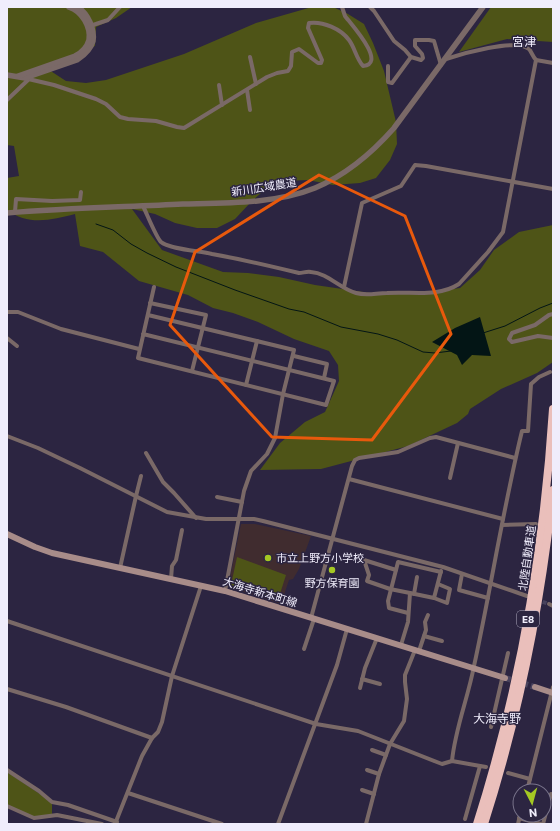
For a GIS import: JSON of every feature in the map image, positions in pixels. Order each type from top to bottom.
[{"type":"highway","name":"北陸自動車道","points":[[477,824],[503,733],[526,630],[543,521],[553,409]]},
{"type":"highway","name":"北陸自動車道","points":[[484,824],[510,736],[526,668],[543,569],[553,490]]},
{"type":"main road","name":"大海寺新本町線","points":[[7,534],[52,553],[225,591],[504,677]]},
{"type":"main road","points":[[535,687],[553,691]]},
{"type":"street","points":[[70,7],[79,12],[90,26]]},
{"type":"street","points":[[15,76],[75,56],[81,52],[89,40],[90,26],[88,16],[78,7]]},
{"type":"street","points":[[90,26],[108,20],[120,7]]},
{"type":"street","points":[[7,75],[54,85],[96,99],[106,104],[120,117],[156,121],[177,128],[184,128],[256,84],[277,73],[288,71],[292,52],[299,49],[318,63],[321,63],[322,60],[308,28],[309,24],[320,22],[344,35],[350,42],[363,66],[370,64],[371,60],[366,43],[344,14],[342,7]]},
{"type":"street","points":[[370,7],[394,41],[411,57],[421,60],[423,58],[422,54],[415,46],[415,40],[434,41],[441,65]]},
{"type":"street","name":"新川広域農道","points":[[7,213],[69,208],[254,201],[301,192],[330,181],[352,168],[378,146],[394,128],[483,7]]},
{"type":"street","points":[[446,59],[501,46],[520,45],[528,49],[536,60],[553,63]]},
{"type":"street","points":[[250,57],[256,84]]},
{"type":"street","points":[[388,66],[388,82],[392,83],[411,57]]},
{"type":"street","points":[[143,206],[156,236],[162,243],[175,247],[299,273],[311,272],[323,275],[344,288],[356,293],[369,295],[386,293],[430,294],[454,288],[460,284],[488,252],[503,232],[536,60]]},
{"type":"street","points":[[7,100],[28,80]]},
{"type":"street","points":[[219,85],[222,105]]},
{"type":"street","points":[[246,90],[250,110]]},
{"type":"street","points":[[344,288],[362,203],[401,186],[415,165],[553,189]]},
{"type":"street","points":[[15,212],[16,199],[52,201],[80,200],[81,192]]},
{"type":"street","points":[[143,334],[334,381],[326,405],[138,358],[139,349],[154,287]]},
{"type":"street","points":[[150,303],[206,316],[192,371]]},
{"type":"street","points":[[8,313],[18,312],[61,329],[139,349]]},
{"type":"street","points":[[148,314],[294,350],[294,356],[283,394],[275,438],[267,454],[252,471],[247,481],[225,591]]},
{"type":"street","points":[[553,314],[549,315],[535,325],[512,333],[509,339],[512,342],[538,336],[553,338]]},
{"type":"street","points":[[7,338],[17,346]]},
{"type":"street","points":[[246,385],[257,341]]},
{"type":"street","points":[[294,356],[327,364],[324,378]]},
{"type":"street","points":[[452,761],[458,727],[474,668],[515,458],[522,431],[528,431],[531,384],[539,377],[550,372]]},
{"type":"street","points":[[7,436],[80,468],[167,512],[197,518],[254,519],[263,521],[443,567],[527,596]]},
{"type":"street","points":[[304,649],[352,466],[355,460],[359,458],[398,452],[430,438],[436,437],[515,458]]},
{"type":"street","points":[[450,478],[458,443]]},
{"type":"street","points":[[146,453],[163,482],[197,518]]},
{"type":"street","points":[[120,568],[141,476]]},
{"type":"street","points":[[349,479],[503,519]]},
{"type":"street","points":[[217,497],[242,502]]},
{"type":"street","points":[[502,525],[536,524]]},
{"type":"street","points":[[170,579],[172,566],[176,560],[182,530]]},
{"type":"street","points":[[396,570],[364,560],[369,575],[367,581],[390,589],[434,598],[447,603],[450,589],[438,584]]},
{"type":"street","points":[[408,613],[389,608],[388,601],[390,589],[398,562],[441,572]]},
{"type":"street","points":[[434,598],[443,567]]},
{"type":"street","points":[[462,574],[459,590],[488,598]]},
{"type":"street","points":[[401,645],[408,622],[408,613],[412,593],[417,578]]},
{"type":"street","points":[[7,770],[34,787],[52,802],[68,805],[116,823],[142,756],[152,738],[158,732],[162,722],[172,676],[201,586]]},
{"type":"street","points":[[366,824],[379,774],[390,744],[404,721],[407,698],[405,675],[424,636],[426,630],[425,622],[428,615]]},
{"type":"street","points":[[7,621],[316,724],[358,732],[442,764],[452,761],[486,767]]},
{"type":"street","points":[[278,824],[337,665],[347,629]]},
{"type":"street","points":[[424,636],[442,641]]},
{"type":"street","points":[[360,688],[365,668],[377,638]]},
{"type":"street","points":[[491,727],[504,677],[508,653]]},
{"type":"street","points":[[362,679],[380,684]]},
{"type":"street","points":[[7,689],[66,707],[152,738]]},
{"type":"street","points":[[529,783],[553,691]]},
{"type":"street","points":[[372,750],[386,755]]},
{"type":"street","points":[[465,818],[480,766]]},
{"type":"street","points":[[367,770],[379,774]]},
{"type":"street","points":[[508,773],[530,779]]},
{"type":"street","points":[[362,790],[374,794]]},
{"type":"street","points":[[128,793],[222,824]]},
{"type":"street","points":[[7,806],[34,818],[57,815],[102,824]]},
{"type":"highlighted area","points":[[319,175],[405,216],[451,334],[372,440],[272,437],[170,325],[195,252]]},
{"type":"shaded area","points":[[480,317],[491,356],[472,355],[462,365],[457,355],[432,342],[455,328]]},
{"type":"shaded area","name":"市立上野方小学校","points":[[241,524],[255,524],[311,536],[299,569],[293,579],[289,580],[281,604],[228,587]]},
{"type":"green space","points":[[7,7],[132,7],[116,18],[96,27],[95,46],[43,66],[66,81],[86,83],[106,80],[184,54],[256,23],[312,7],[333,7],[364,24],[384,71],[396,122],[397,144],[390,160],[376,178],[360,183],[333,185],[308,180],[286,181],[270,185],[235,219],[217,228],[197,228],[175,223],[155,214],[132,209],[162,250],[223,272],[248,273],[279,277],[315,285],[370,293],[414,294],[460,288],[480,270],[494,250],[519,232],[553,225],[553,362],[537,373],[501,389],[470,409],[468,414],[457,423],[408,446],[321,469],[260,470],[280,443],[305,422],[325,412],[339,381],[338,365],[329,351],[294,339],[258,322],[213,308],[188,295],[139,281],[103,252],[80,246],[75,214],[49,220],[32,220],[15,215],[7,210],[7,178],[19,176],[14,146],[7,145]]},
{"type":"green space","points":[[491,7],[553,7],[553,42],[507,39],[459,52]]},
{"type":"green space","points":[[237,557],[286,575],[278,600],[231,585]]},
{"type":"green space","points":[[7,772],[43,796],[52,804],[52,814],[33,817],[7,805]]},
{"type":"waterway","points":[[96,224],[113,230],[131,244],[176,267],[235,290],[289,309],[304,312],[341,327],[378,334],[397,340],[423,352],[435,353],[451,351]]},
{"type":"waterway","points":[[483,333],[505,326],[553,303]]},
{"type":"tunnel","points":[[537,600],[549,604]]},
{"type":"tunnel","points":[[505,678],[535,687]]},
{"type":"place","name":"市立上野方小学校","points":[[268,558]]},
{"type":"place","name":"野方保育園","points":[[332,570]]},
{"type":"district","name":"宮津","points":[[524,42]]},
{"type":"district","name":"大海寺野","points":[[497,719]]}]
